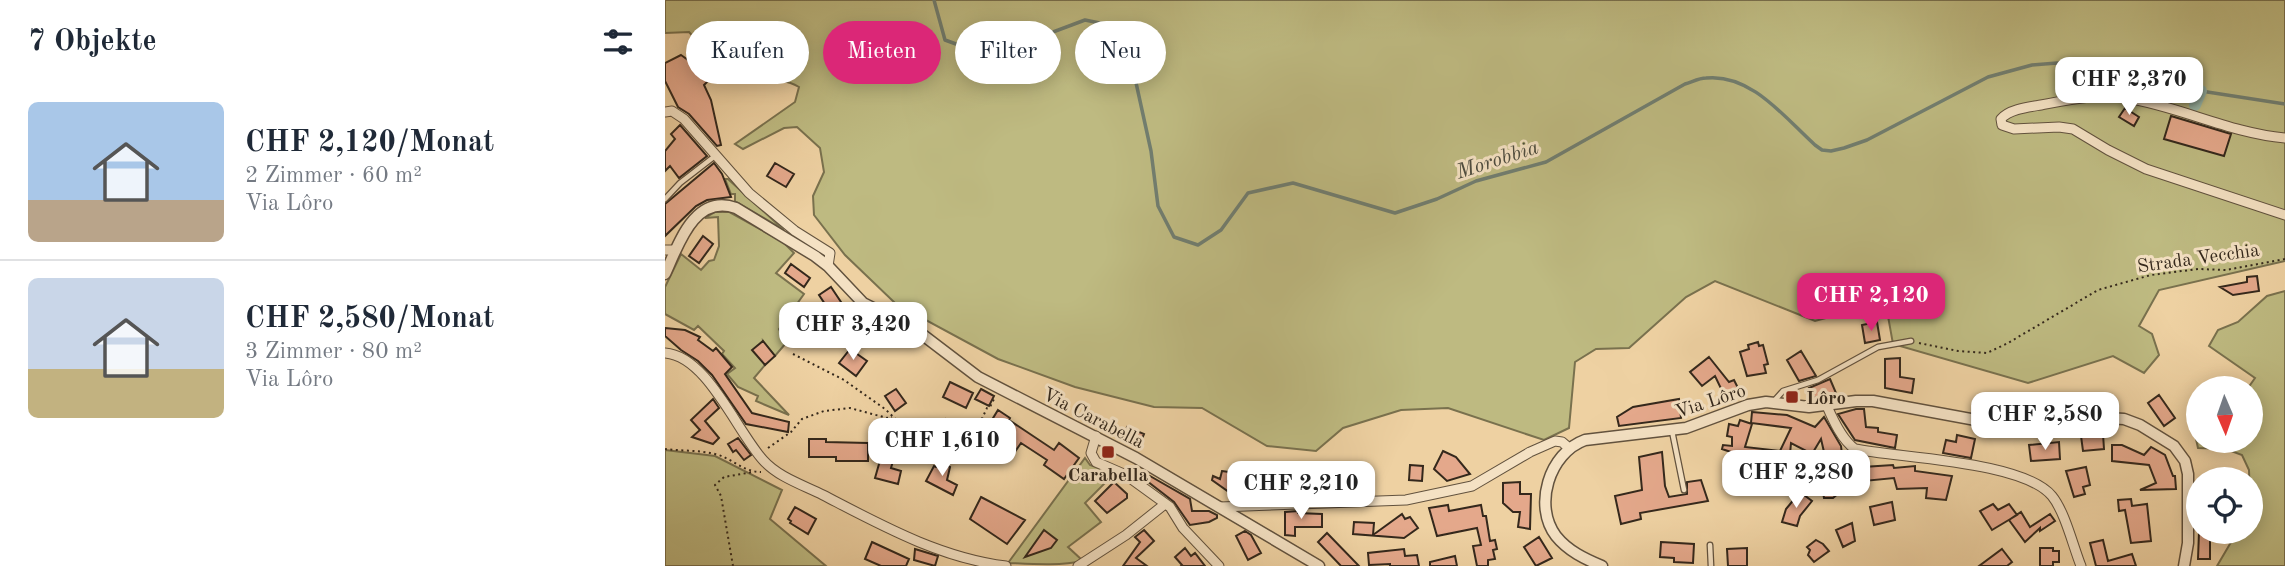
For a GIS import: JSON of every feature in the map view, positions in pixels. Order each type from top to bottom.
[{"type":"street","points":[[2285,138],[2249,132],[2118,96],[2063,101],[2011,112],[2001,119],[2002,125],[2010,129],[2073,129],[2146,169],[2285,215]]},
{"type":"street","points":[[669,112],[684,119],[749,192],[785,223],[830,253],[828,266]]},
{"type":"street","name":"Via Carabella","points":[[670,250],[698,215],[713,206],[725,205],[741,211],[828,266],[855,296],[872,308],[915,329],[999,389],[1096,436],[1319,566]]},
{"type":"street","points":[[665,274],[670,250]]},
{"type":"street","points":[[665,353],[675,353],[707,377],[759,455],[776,471],[915,542],[985,564],[1006,566]]},
{"type":"street","name":"Via Lôro","points":[[1569,448],[1585,440],[1672,430],[1706,422],[1754,403],[1773,402],[1809,407],[1873,401],[2003,425],[2124,419],[2140,425],[2174,446],[2187,465],[2188,543],[2184,566]]},
{"type":"street","points":[[1827,406],[1831,417],[1855,449],[1993,469],[2037,484],[2055,501],[2081,566]]},
{"type":"street","points":[[1096,436],[1091,453],[1096,462],[1126,475],[1172,509],[1184,528],[1219,566]]},
{"type":"street","points":[[1220,507],[1406,500],[1472,486],[1529,452],[1560,441],[1569,448],[1556,464],[1549,480],[1546,514],[1552,529],[1567,548],[1602,566]]},
{"type":"street","points":[[1078,566],[1126,535],[1165,504]]},
{"type":"lane","points":[[665,199],[680,183],[715,156]]},
{"type":"lane","points":[[1773,402],[1783,391],[1818,380],[1878,347],[1911,341]]},
{"type":"lane","points":[[1672,430],[1684,490]]},
{"type":"lane","points":[[1710,545],[1710,566]]},
{"type":"path","name":"Strada Vecchia","points":[[1911,341],[1958,351],[1987,353],[2098,289],[2151,275],[2198,268],[2226,270],[2285,258]]},
{"type":"path","points":[[793,354],[844,380],[892,416],[923,446],[941,455],[955,456],[967,450],[999,389]]},
{"type":"path","points":[[759,455],[791,432],[802,419],[824,411],[850,408],[887,418],[892,416]]},
{"type":"path","points":[[665,449],[716,454],[753,472]]},
{"type":"path","points":[[733,566],[721,496],[715,485],[724,477],[776,471]]},
{"type":"shaded area","points":[[665,0],[2285,0],[2285,261],[2159,290],[2139,326],[2152,334],[2159,355],[2144,373],[2113,356],[2028,383],[1893,344],[1886,305],[1868,302],[1852,311],[1815,321],[1715,281],[1686,297],[1629,348],[1596,349],[1575,362],[1569,428],[1544,440],[1448,408],[1401,410],[1343,428],[1316,451],[1267,446],[1202,408],[1154,407],[1075,387],[998,359],[896,304],[845,255],[814,215],[813,196],[824,172],[820,148],[797,127],[784,128],[743,149],[735,144],[795,102],[799,87],[793,84],[809,84],[809,21],[686,21],[686,32],[665,33]]},
{"type":"shaded area","points":[[725,179],[784,230],[735,201],[735,194],[731,194]]},
{"type":"shaded area","points":[[715,212],[729,212],[783,242],[794,253],[776,273],[804,294],[779,329],[786,343],[775,356],[763,341],[765,365],[754,378],[789,415],[756,401],[758,396],[738,387],[727,374],[735,368],[722,354],[724,351],[698,326],[694,330],[665,314],[665,287],[681,254],[701,270],[709,261],[714,260],[719,246],[718,217],[705,218]]},
{"type":"shaded area","points":[[2285,291],[2285,566],[2217,566],[2230,544],[2263,544],[2263,467],[2248,467],[2242,455],[2237,453],[2263,453],[2263,376],[2252,376],[2209,346],[2218,330],[2238,322],[2267,296]]},
{"type":"shaded area","points":[[665,450],[715,456],[782,490],[770,519],[826,566],[665,566]]},
{"type":"shaded area","points":[[1085,458],[1090,465],[1114,474],[1085,503],[1101,522],[1068,547],[1083,561],[1055,564],[1008,563]]},
{"type":"building","points":[[681,55],[686,59],[686,84],[705,84],[721,145],[717,146],[689,114],[678,107],[665,81],[665,63]]},
{"type":"building","points":[[2125,108],[2139,117],[2134,126],[2119,117]]},
{"type":"building","points":[[2171,116],[2231,134],[2224,156],[2164,139]]},
{"type":"building","points":[[680,125],[707,156],[679,178],[670,166],[665,171],[665,151],[675,139],[671,134]]},
{"type":"building","points":[[714,163],[722,174],[731,197],[707,200],[696,206],[665,236],[665,204]]},
{"type":"building","points":[[775,163],[794,174],[786,187],[767,176]]},
{"type":"building","points":[[703,236],[713,244],[699,263],[689,256]]},
{"type":"building","points":[[791,264],[810,278],[804,287],[785,273]]},
{"type":"building","points":[[2257,276],[2259,291],[2233,295],[2220,287],[2247,282],[2247,277]]},
{"type":"building","points":[[831,287],[849,314],[837,322],[819,295]]},
{"type":"building","points":[[802,313],[810,328],[818,332],[813,342],[803,336],[793,317]]},
{"type":"building","points":[[1877,322],[1880,340],[1865,343],[1862,325]]},
{"type":"building","points":[[665,328],[685,330],[700,337],[698,340],[713,351],[716,348],[732,367],[725,374],[752,413],[789,422],[788,432],[746,424],[712,375],[665,336]]},
{"type":"building","points":[[763,341],[775,356],[765,365],[752,350]]},
{"type":"building","points":[[1758,342],[1759,346],[1763,345],[1768,364],[1764,365],[1766,373],[1747,376],[1740,352],[1749,349],[1748,345]]},
{"type":"building","points":[[850,349],[867,361],[856,376],[839,363]]},
{"type":"building","points":[[1801,351],[1816,376],[1799,381],[1787,360]]},
{"type":"building","points":[[1709,357],[1729,382],[1734,380],[1742,396],[1727,401],[1715,376],[1702,386],[1690,372]]},
{"type":"building","points":[[1900,358],[1900,377],[1914,379],[1912,393],[1885,388],[1885,359]]},
{"type":"building","points":[[1830,379],[1836,393],[1814,398],[1809,388]]},
{"type":"building","points":[[950,382],[973,393],[966,408],[943,397]]},
{"type":"building","points":[[896,389],[906,403],[895,411],[885,396]]},
{"type":"building","points":[[981,389],[994,396],[989,406],[975,399]]},
{"type":"building","points":[[2159,395],[2175,418],[2164,426],[2148,403]]},
{"type":"building","points":[[713,399],[719,408],[705,421],[719,438],[713,444],[692,437],[700,430],[691,420]]},
{"type":"building","points":[[1679,399],[1681,418],[1619,426],[1617,417],[1633,407]]},
{"type":"building","points":[[2056,399],[2057,413],[2030,415],[2029,402]]},
{"type":"building","points":[[1864,409],[1866,427],[1897,435],[1895,448],[1855,440],[1838,414]]},
{"type":"building","points":[[998,410],[1054,450],[1059,443],[1079,458],[1064,479],[1044,465],[1047,460],[1021,443],[1012,456],[1005,451],[1011,442],[987,428]]},
{"type":"building","points":[[1752,412],[1787,415],[1815,427],[1824,417],[1841,446],[1846,487],[1833,498],[1824,498],[1821,480],[1830,478],[1821,439],[1812,454],[1791,443],[1789,465],[1761,462],[1722,449],[1723,445],[1732,446],[1732,437],[1727,436],[1729,424],[1738,426],[1740,420],[1752,424],[1745,447],[1780,451],[1791,428],[1751,423]]},
{"type":"building","points":[[945,419],[951,441],[933,445],[929,428],[934,427],[933,423]]},
{"type":"building","points":[[1127,427],[1144,434],[1139,446],[1122,440]]},
{"type":"building","points":[[2103,434],[2104,449],[2083,451],[2081,436]]},
{"type":"building","points":[[1957,435],[1975,439],[1971,458],[1943,453],[1946,440],[1956,442]]},
{"type":"building","points":[[738,438],[751,455],[744,460],[736,450],[733,452],[728,444]]},
{"type":"building","points":[[809,439],[868,443],[868,461],[836,461],[836,457],[809,457]]},
{"type":"building","points":[[2059,442],[2060,459],[2031,461],[2029,445]]},
{"type":"building","points":[[2112,445],[2122,445],[2144,455],[2151,447],[2165,455],[2175,476],[2176,489],[2140,490],[2156,483],[2149,465],[2112,461]]},
{"type":"building","points":[[1443,451],[1456,457],[1470,474],[1447,481],[1434,469]]},
{"type":"building","points":[[1662,452],[1665,486],[1669,497],[1687,494],[1687,482],[1701,480],[1708,501],[1640,513],[1641,519],[1621,524],[1615,496],[1642,490],[1639,457]]},
{"type":"building","points":[[881,457],[893,461],[891,468],[901,471],[898,484],[875,478]]},
{"type":"building","points":[[939,461],[950,467],[947,480],[957,485],[953,495],[926,481]]},
{"type":"building","points":[[1410,465],[1423,466],[1422,481],[1409,480]]},
{"type":"building","points":[[1893,465],[1894,468],[1915,466],[1915,471],[1952,476],[1946,500],[1926,498],[1927,488],[1897,489],[1894,478],[1864,481],[1863,467]]},
{"type":"building","points":[[2086,467],[2090,485],[2083,487],[2085,494],[2074,497],[2066,471]]},
{"type":"building","points":[[1222,471],[1236,473],[1236,484],[1251,490],[1245,499],[1236,497],[1212,480],[1213,476],[1220,479]]},
{"type":"building","points":[[1340,474],[1359,475],[1360,483],[1365,483],[1365,494],[1335,492],[1336,482],[1340,482]]},
{"type":"building","points":[[1150,476],[1190,499],[1192,511],[1209,511],[1217,515],[1217,518],[1190,525],[1174,502],[1147,481]]},
{"type":"building","points":[[1114,482],[1127,494],[1127,498],[1107,513],[1095,501]]},
{"type":"building","points":[[1269,482],[1289,487],[1286,498],[1261,495],[1263,486],[1267,487]]},
{"type":"building","points":[[1520,482],[1520,494],[1531,494],[1530,529],[1518,527],[1520,512],[1513,512],[1503,503],[1503,483]]},
{"type":"building","points":[[1800,492],[1812,501],[1800,516],[1797,526],[1782,522],[1786,509]]},
{"type":"building","points":[[981,497],[1025,520],[1007,544],[970,519]]},
{"type":"building","points":[[2131,499],[2132,506],[2147,504],[2151,541],[2131,543],[2125,510],[2119,511],[2118,500]]},
{"type":"building","points":[[1892,502],[1895,520],[1874,525],[1870,507]]},
{"type":"building","points":[[1993,504],[1998,510],[2009,504],[2017,515],[1992,530],[1980,511]]},
{"type":"building","points":[[1448,505],[1449,511],[1481,505],[1483,516],[1486,516],[1490,541],[1495,540],[1497,549],[1493,550],[1495,559],[1488,560],[1488,566],[1477,566],[1473,546],[1481,545],[1477,528],[1437,536],[1429,508]]},
{"type":"building","points":[[795,507],[816,519],[808,534],[788,519]]},
{"type":"building","points":[[1285,512],[1322,514],[1322,527],[1295,527],[1295,536],[1285,535]]},
{"type":"building","points":[[2021,512],[2030,527],[2050,514],[2055,521],[2040,531],[2040,528],[2025,542],[2009,520]]},
{"type":"building","points":[[1402,514],[1405,519],[1410,517],[1418,528],[1404,538],[1353,534],[1354,522],[1374,523],[1373,535]]},
{"type":"building","points":[[1852,523],[1855,541],[1843,547],[1836,530]]},
{"type":"building","points":[[1044,530],[1057,540],[1051,548],[1025,557]]},
{"type":"building","points":[[1144,530],[1154,541],[1136,558],[1147,566],[1123,566],[1140,542],[1135,537]]},
{"type":"building","points":[[1245,531],[1251,535],[1261,553],[1248,560],[1236,536]]},
{"type":"building","points":[[1327,533],[1359,566],[1341,566],[1318,542]]},
{"type":"building","points":[[1539,537],[1552,558],[1536,566],[1524,547]]},
{"type":"building","points":[[1816,540],[1829,551],[1814,562],[1808,555],[1810,550],[1807,547]]},
{"type":"building","points":[[2103,540],[2108,561],[2132,554],[2136,566],[2096,566],[2090,543]]},
{"type":"building","points":[[872,542],[909,559],[906,566],[881,566],[865,559]]},
{"type":"building","points":[[1661,542],[1694,544],[1693,563],[1674,562],[1674,558],[1660,557]]},
{"type":"building","points":[[2199,544],[2210,544],[2210,559],[2198,559]]},
{"type":"building","points":[[1185,548],[1191,556],[1195,553],[1205,566],[1181,566],[1175,557]]},
{"type":"building","points":[[1747,548],[1747,566],[1728,566],[1727,549]]},
{"type":"building","points":[[2040,548],[2059,551],[2059,562],[2053,562],[2053,566],[2040,566]]},
{"type":"building","points":[[915,549],[938,556],[935,566],[914,560]]},
{"type":"building","points":[[1404,549],[1405,556],[1417,555],[1419,566],[1369,565],[1368,553]]},
{"type":"building","points":[[2002,549],[2012,562],[2007,566],[1979,566]]},
{"type":"building","points":[[1455,556],[1457,566],[1430,566],[1430,562]]},
{"type":"waterway","name":"Morobbia","points":[[934,0],[945,40],[989,56],[1085,20],[1124,28],[1151,151],[1158,206],[1174,237],[1198,245],[1221,230],[1248,193],[1293,183],[1395,213],[1437,199],[1476,181],[1546,162],[1685,84],[1703,78],[1722,78],[1752,90],[1815,145],[1822,150],[1831,151],[1867,140],[1988,77],[2032,65],[2057,63],[2136,71],[2201,91],[2285,104]]},
{"type":"waterway","points":[[2195,105],[2201,91]]},
{"type":"place","name":"Lôro","points":[[1792,397]]},
{"type":"place","name":"Carabella","points":[[1108,452]]}]
